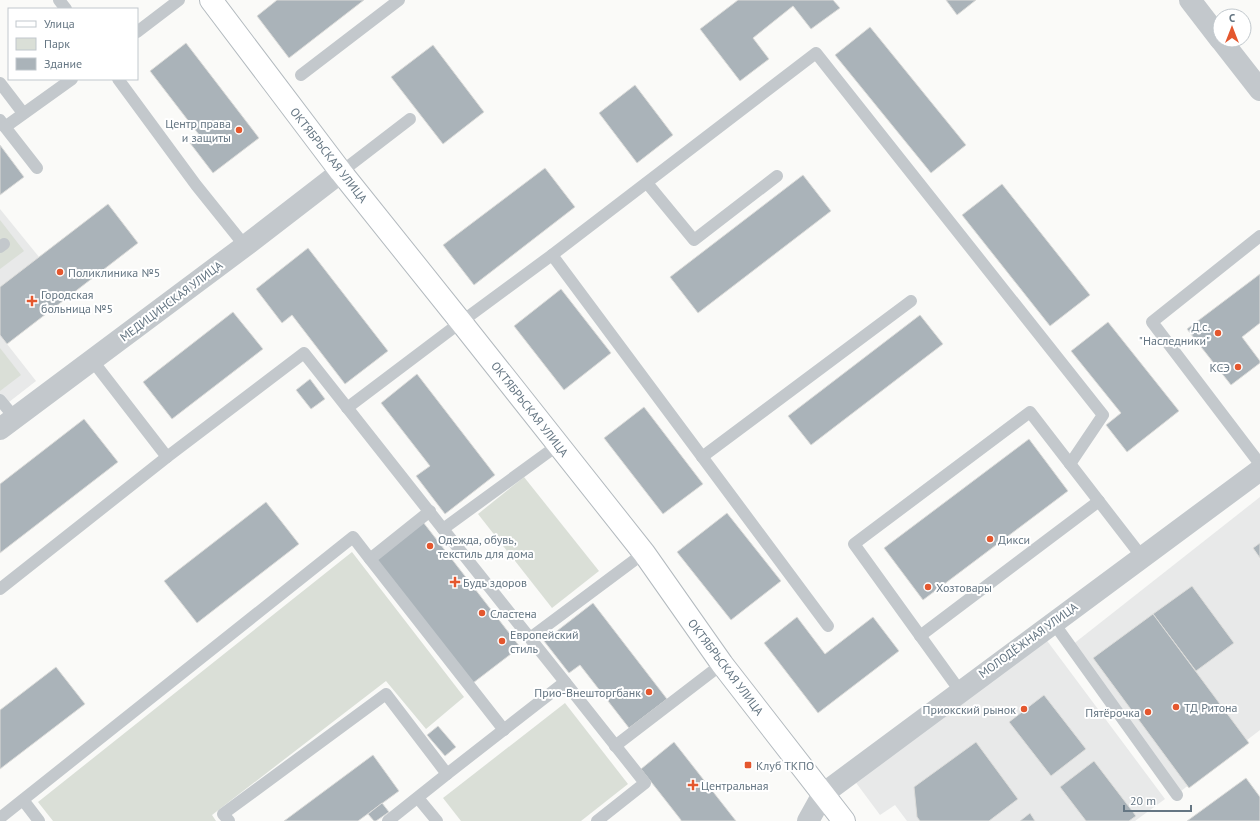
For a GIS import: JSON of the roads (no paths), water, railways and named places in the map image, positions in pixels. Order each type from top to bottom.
[{"type":"main road","name":"ОКТЯБРЬСКАЯ УЛИЦА","points":[[211,0],[341,172],[644,553],[722,664],[844,821]]},
{"type":"street","points":[[1196,2],[1212,27]]},
{"type":"street","points":[[1227,48],[1260,90]]},
{"type":"street","name":"МЕДИЦИНСКАЯ УЛИЦА","points":[[8,423],[245,246],[341,172]]},
{"type":"street","name":"МОЛОДЁЖНАЯ УЛИЦА","points":[[808,821],[823,794],[1260,470]]},
{"type":"lane","points":[[59,0],[65,8]]},
{"type":"lane","points":[[138,31],[179,0]]},
{"type":"lane","points":[[301,75],[399,0]]},
{"type":"lane","points":[[347,408],[552,255],[816,53],[1103,415],[1070,464]]},
{"type":"lane","points":[[37,168],[2,124],[23,113],[71,80]]},
{"type":"lane","points":[[119,80],[196,185],[245,246]]},
{"type":"lane","points":[[0,83],[23,113]]},
{"type":"lane","points":[[341,172],[410,119]]},
{"type":"lane","points":[[647,183],[694,240],[777,176]]},
{"type":"lane","points":[[1260,236],[1152,322],[1260,464]]},
{"type":"lane","points":[[552,255],[828,626]]},
{"type":"lane","points":[[702,457],[911,301]]},
{"type":"lane","points":[[0,589],[167,457],[304,353],[645,783],[597,821]]},
{"type":"lane","points":[[92,360],[167,457]]},
{"type":"lane","points":[[0,400],[8,423]]},
{"type":"lane","points":[[960,691],[854,544],[1030,412],[1142,557]]},
{"type":"lane","points":[[443,529],[558,445]]},
{"type":"lane","points":[[920,636],[1099,501]]},
{"type":"lane","points":[[370,559],[430,511]]},
{"type":"lane","points":[[0,818],[353,537],[504,730]]},
{"type":"lane","points":[[530,638],[644,553]]},
{"type":"lane","points":[[1053,622],[1177,795]]},
{"type":"lane","points":[[615,746],[722,664]]},
{"type":"lane","points":[[388,821],[565,682]]},
{"type":"lane","points":[[229,821],[223,814],[386,694],[447,774]]},
{"type":"lane","points":[[418,798],[437,821]]},
{"type":"lane","points":[[23,800],[39,821]]},
{"type":"place","name":"Центр права и защиты","points":[[239,130]]},
{"type":"place","name":"Поликлиника №5","points":[[60,272]]},
{"type":"place","name":"Городская больница №5","points":[[32,301]]},
{"type":"place","name":"Д.с. \"Наследники\"","points":[[1218,333]]},
{"type":"place","name":"КСЭ","points":[[1238,367]]},
{"type":"place","name":"Дикси","points":[[990,539]]},
{"type":"place","name":"Одежда, обувь, текстиль для дома","points":[[430,546]]},
{"type":"place","name":"Будь здоров","points":[[455,582]]},
{"type":"place","name":"Хозтовары","points":[[928,587]]},
{"type":"place","name":"Сластена","points":[[482,613]]},
{"type":"place","name":"Европейский стиль","points":[[502,641]]},
{"type":"place","name":"Прио-Внешторгбанк","points":[[649,692]]},
{"type":"place","name":"ТД Ритона","points":[[1176,707]]},
{"type":"place","name":"Приокский рынок","points":[[1024,709]]},
{"type":"place","name":"Пятёрочка","points":[[1148,712]]},
{"type":"place","name":"Клуб ТКПО","points":[[748,765]]},
{"type":"place","name":"Центральная","points":[[693,785]]}]
